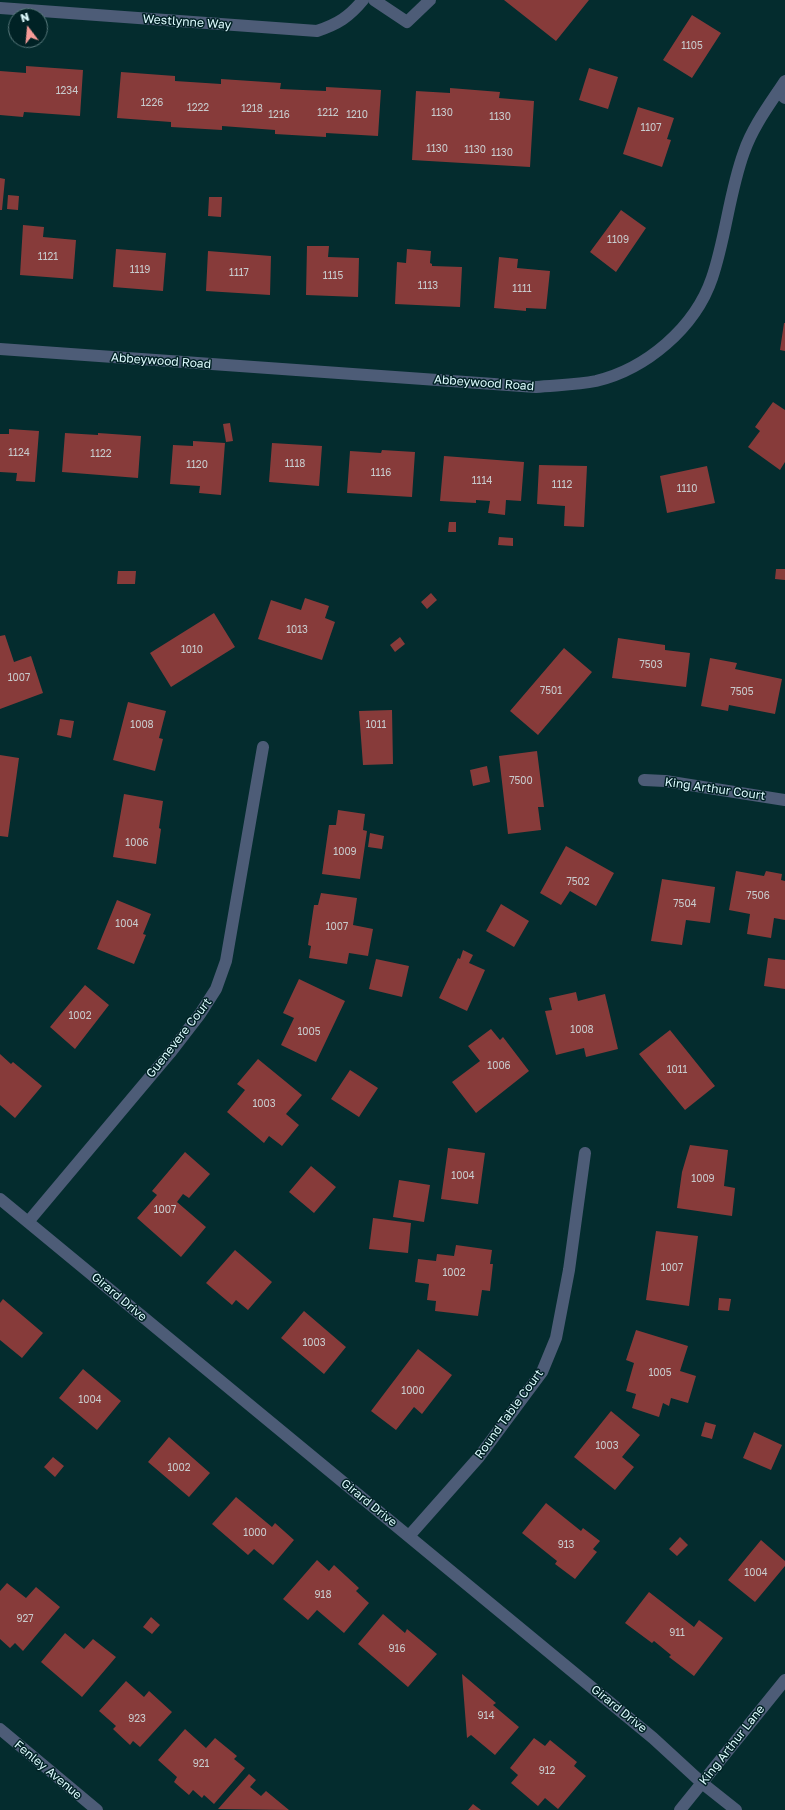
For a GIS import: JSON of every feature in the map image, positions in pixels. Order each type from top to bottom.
[{"type":"street","name":"Westlynne Way","points":[[0,8],[317,31],[336,25],[356,9],[363,0]]},
{"type":"street","points":[[374,0],[407,22],[430,0]]},
{"type":"street","name":"Abbeywood Road","points":[[0,349],[536,387],[595,381],[623,372],[651,356],[670,340],[698,307],[711,279],[744,151],[761,117],[781,95],[785,81]]},
{"type":"street","name":"Guenevere Court","points":[[28,1222],[170,1053],[200,1014],[216,989],[226,962],[263,747]]},
{"type":"street","name":"King Arthur Court","points":[[644,780],[665,781],[785,800]]},
{"type":"street","name":"Round Table Court","points":[[409,1536],[479,1457],[542,1372],[556,1338],[568,1270],[585,1153]]},
{"type":"street","name":"Girard Drive","points":[[0,1199],[409,1536],[467,1586],[654,1738],[702,1783],[736,1810]]},
{"type":"street","name":"King Arthur Lane","points":[[680,1810],[785,1680]]},
{"type":"street","name":"Fenley Avenue","points":[[0,1729],[97,1810]]},
{"type":"building","points":[[504,0],[589,0],[556,41]]},
{"type":"building","points":[[692,15],[721,33],[692,78],[663,60]]},
{"type":"building","points":[[26,66],[83,70],[80,116],[24,112],[23,117],[0,115],[0,71],[26,73]]},
{"type":"building","points":[[589,68],[618,77],[608,109],[579,100]]},
{"type":"building","points":[[121,72],[175,76],[175,81],[221,84],[221,79],[281,83],[280,89],[326,91],[326,87],[381,90],[378,136],[326,133],[326,137],[275,134],[275,130],[222,126],[222,130],[171,127],[171,122],[117,118]]},
{"type":"building","points":[[450,88],[500,92],[499,98],[534,101],[530,167],[412,160],[416,91],[450,93]]},
{"type":"building","points":[[638,107],[674,118],[667,139],[671,140],[662,167],[623,154]]},
{"type":"building","points":[[0,178],[5,179],[2,210],[0,210]]},
{"type":"building","points":[[8,195],[19,196],[18,210],[7,209]]},
{"type":"building","points":[[209,197],[222,197],[221,217],[208,216]]},
{"type":"building","points":[[621,210],[646,228],[616,272],[590,252]]},
{"type":"building","points":[[23,225],[44,227],[43,237],[76,240],[73,279],[20,275]]},
{"type":"building","points":[[307,246],[329,246],[328,257],[359,258],[358,297],[306,295]]},
{"type":"building","points":[[116,249],[166,253],[163,291],[113,287]]},
{"type":"building","points":[[407,249],[431,251],[430,263],[432,266],[462,267],[460,307],[395,304],[397,262],[406,263]]},
{"type":"building","points":[[208,251],[271,256],[270,295],[206,291]]},
{"type":"building","points":[[499,257],[518,259],[517,268],[550,271],[546,309],[526,308],[526,311],[494,308]]},
{"type":"building","points":[[785,323],[785,351],[780,350]]},
{"type":"building","points":[[773,402],[785,410],[785,462],[780,470],[748,447],[760,431],[755,427]]},
{"type":"building","points":[[230,423],[233,441],[226,442],[223,424]]},
{"type":"building","points":[[9,429],[39,431],[35,482],[16,481],[17,473],[0,472],[0,434],[9,434]]},
{"type":"building","points":[[65,433],[98,435],[98,433],[141,436],[138,478],[62,472]]},
{"type":"building","points":[[193,441],[225,443],[221,495],[199,493],[200,486],[170,484],[173,445],[193,446]]},
{"type":"building","points":[[272,443],[322,446],[319,486],[269,482]]},
{"type":"building","points":[[382,450],[415,452],[412,497],[347,493],[350,451],[381,453]]},
{"type":"building","points":[[444,456],[524,462],[521,501],[506,500],[505,515],[488,513],[490,501],[476,500],[476,503],[440,501]]},
{"type":"building","points":[[539,465],[587,466],[584,527],[564,526],[565,506],[537,504]]},
{"type":"building","points":[[707,466],[715,503],[667,513],[660,476]]},
{"type":"building","points":[[449,522],[456,522],[456,532],[448,532]]},
{"type":"building","points":[[499,537],[513,538],[513,546],[498,545]]},
{"type":"building","points":[[776,569],[785,569],[785,580],[775,579]]},
{"type":"building","points":[[118,571],[136,571],[135,584],[117,584]]},
{"type":"building","points":[[431,593],[437,600],[427,609],[421,602]]},
{"type":"building","points":[[305,598],[329,606],[325,618],[335,622],[322,660],[258,639],[271,600],[301,610]]},
{"type":"building","points":[[214,613],[235,647],[171,687],[150,653]]},
{"type":"building","points":[[5,635],[14,662],[31,656],[43,693],[0,709],[0,636]]},
{"type":"building","points":[[400,637],[405,644],[395,652],[390,645]]},
{"type":"building","points":[[618,638],[665,645],[665,650],[690,653],[686,687],[612,678]]},
{"type":"building","points":[[564,648],[592,672],[538,735],[510,711]]},
{"type":"building","points":[[710,658],[737,663],[735,669],[782,679],[775,714],[729,705],[728,711],[701,706]]},
{"type":"building","points":[[128,702],[166,711],[159,738],[163,739],[155,771],[113,760]]},
{"type":"building","points":[[392,710],[393,764],[363,765],[359,711]]},
{"type":"building","points":[[60,719],[74,721],[71,738],[57,735]]},
{"type":"building","points":[[537,751],[544,807],[538,807],[541,830],[508,834],[499,756]]},
{"type":"building","points":[[0,755],[19,758],[8,837],[0,836]]},
{"type":"building","points":[[487,766],[490,782],[473,786],[470,770]]},
{"type":"building","points":[[124,794],[163,801],[156,864],[113,857]]},
{"type":"building","points":[[338,810],[365,814],[363,830],[367,831],[360,879],[322,874],[329,825],[336,825]]},
{"type":"building","points":[[370,833],[384,836],[382,849],[368,847]]},
{"type":"building","points":[[566,846],[614,873],[596,906],[570,891],[561,905],[540,893]]},
{"type":"building","points":[[736,871],[764,876],[766,871],[782,874],[781,880],[785,881],[785,920],[774,918],[771,938],[747,934],[750,914],[729,910]]},
{"type":"building","points":[[662,879],[715,887],[710,923],[686,920],[682,945],[651,941]]},
{"type":"building","points":[[321,893],[357,898],[353,925],[373,929],[368,956],[349,953],[347,964],[309,958],[311,946],[308,945],[314,905],[318,905]]},
{"type":"building","points":[[117,900],[151,914],[143,934],[146,935],[134,964],[97,949]]},
{"type":"building","points":[[501,904],[529,921],[514,947],[486,931]]},
{"type":"building","points":[[463,950],[473,955],[469,963],[485,970],[467,1011],[439,998],[458,958],[460,959]]},
{"type":"building","points":[[768,958],[785,960],[785,989],[764,986]]},
{"type":"building","points":[[376,959],[409,966],[402,997],[369,989]]},
{"type":"building","points":[[299,979],[345,1001],[316,1062],[281,1045],[294,1018],[283,1013]]},
{"type":"building","points":[[85,985],[109,1005],[75,1049],[50,1027]]},
{"type":"building","points":[[576,992],[578,1001],[605,994],[618,1049],[586,1057],[584,1048],[556,1055],[545,1011],[552,1010],[549,998]]},
{"type":"building","points":[[491,1029],[500,1040],[503,1037],[529,1071],[476,1113],[452,1082],[480,1061],[468,1046]]},
{"type":"building","points":[[670,1030],[715,1086],[685,1110],[639,1054]]},
{"type":"building","points":[[0,1054],[11,1064],[13,1062],[42,1086],[15,1118],[0,1105]]},
{"type":"building","points":[[258,1059],[302,1095],[286,1114],[299,1125],[282,1146],[269,1136],[264,1143],[227,1112],[245,1090],[237,1084]]},
{"type":"building","points":[[350,1070],[378,1088],[359,1117],[331,1099]]},
{"type":"building","points":[[690,1145],[728,1150],[724,1186],[735,1188],[732,1216],[677,1208],[682,1172]]},
{"type":"building","points":[[448,1148],[485,1153],[478,1204],[441,1199]]},
{"type":"building","points":[[185,1152],[210,1174],[189,1198],[183,1194],[177,1202],[206,1227],[181,1257],[137,1218],[157,1195],[152,1191]]},
{"type":"building","points":[[311,1166],[336,1187],[314,1213],[289,1192]]},
{"type":"building","points":[[399,1180],[430,1185],[424,1222],[393,1217]]},
{"type":"building","points":[[373,1218],[411,1223],[408,1253],[369,1249]]},
{"type":"building","points":[[656,1231],[698,1236],[689,1306],[646,1300]]},
{"type":"building","points":[[456,1245],[492,1250],[490,1264],[493,1264],[490,1291],[482,1290],[478,1316],[435,1311],[436,1301],[427,1300],[429,1284],[415,1282],[418,1259],[436,1261],[437,1254],[454,1256]]},
{"type":"building","points":[[235,1250],[272,1282],[248,1310],[236,1300],[232,1305],[206,1283]]},
{"type":"building","points":[[719,1298],[731,1299],[729,1311],[718,1310]]},
{"type":"building","points":[[3,1299],[43,1333],[22,1358],[0,1340],[0,1303]]},
{"type":"building","points":[[304,1311],[346,1347],[324,1374],[281,1338]]},
{"type":"building","points":[[636,1330],[688,1346],[680,1371],[696,1376],[688,1403],[671,1398],[669,1406],[663,1403],[659,1417],[632,1408],[636,1394],[626,1391],[634,1363],[626,1360]]},
{"type":"building","points":[[418,1349],[452,1375],[422,1414],[414,1407],[396,1430],[371,1411]]},
{"type":"building","points":[[83,1369],[121,1401],[97,1430],[59,1398]]},
{"type":"building","points":[[611,1411],[640,1435],[622,1457],[634,1467],[615,1490],[574,1457]]},
{"type":"building","points":[[705,1422],[716,1425],[712,1439],[701,1436]]},
{"type":"building","points":[[754,1432],[782,1445],[771,1470],[743,1458]]},
{"type":"building","points":[[169,1437],[210,1473],[189,1497],[148,1462]]},
{"type":"building","points":[[53,1457],[64,1466],[55,1477],[44,1467]]},
{"type":"building","points":[[236,1497],[272,1527],[275,1523],[294,1540],[273,1565],[254,1549],[248,1555],[212,1524]]},
{"type":"building","points":[[546,1503],[581,1531],[583,1528],[600,1541],[593,1549],[597,1552],[575,1579],[555,1564],[557,1561],[522,1533]]},
{"type":"building","points":[[680,1537],[688,1545],[677,1556],[669,1549]]},
{"type":"building","points":[[761,1540],[785,1561],[785,1566],[755,1602],[728,1580]]},
{"type":"building","points":[[317,1560],[329,1571],[334,1565],[359,1588],[356,1591],[369,1603],[344,1633],[317,1610],[308,1620],[283,1599]]},
{"type":"building","points":[[7,1583],[26,1598],[36,1587],[60,1607],[23,1651],[15,1643],[10,1648],[0,1639],[0,1591]]},
{"type":"building","points":[[649,1592],[694,1627],[699,1620],[723,1638],[694,1676],[669,1657],[671,1655],[654,1641],[652,1643],[625,1623]]},
{"type":"building","points":[[383,1614],[405,1633],[407,1629],[437,1654],[408,1687],[358,1644]]},
{"type":"building","points":[[151,1617],[160,1625],[152,1634],[143,1627]]},
{"type":"building","points":[[65,1633],[84,1649],[93,1639],[116,1657],[82,1697],[41,1662]]},
{"type":"building","points":[[462,1674],[496,1703],[493,1705],[519,1727],[495,1755],[471,1735],[467,1738]]},
{"type":"building","points":[[126,1681],[144,1697],[149,1691],[172,1712],[140,1747],[133,1741],[130,1745],[113,1729],[116,1726],[99,1711]]},
{"type":"building","points":[[185,1729],[206,1748],[215,1738],[237,1756],[234,1759],[245,1768],[214,1804],[204,1795],[202,1798],[193,1790],[189,1795],[174,1782],[177,1777],[158,1760]]},
{"type":"building","points":[[534,1738],[545,1746],[550,1740],[577,1762],[574,1766],[586,1776],[558,1809],[545,1798],[538,1806],[511,1783],[518,1775],[510,1768]]},
{"type":"building","points":[[249,1774],[256,1780],[250,1787],[261,1796],[266,1791],[289,1810],[218,1809]]},
{"type":"building","points":[[473,1804],[481,1810],[468,1810]]}]
